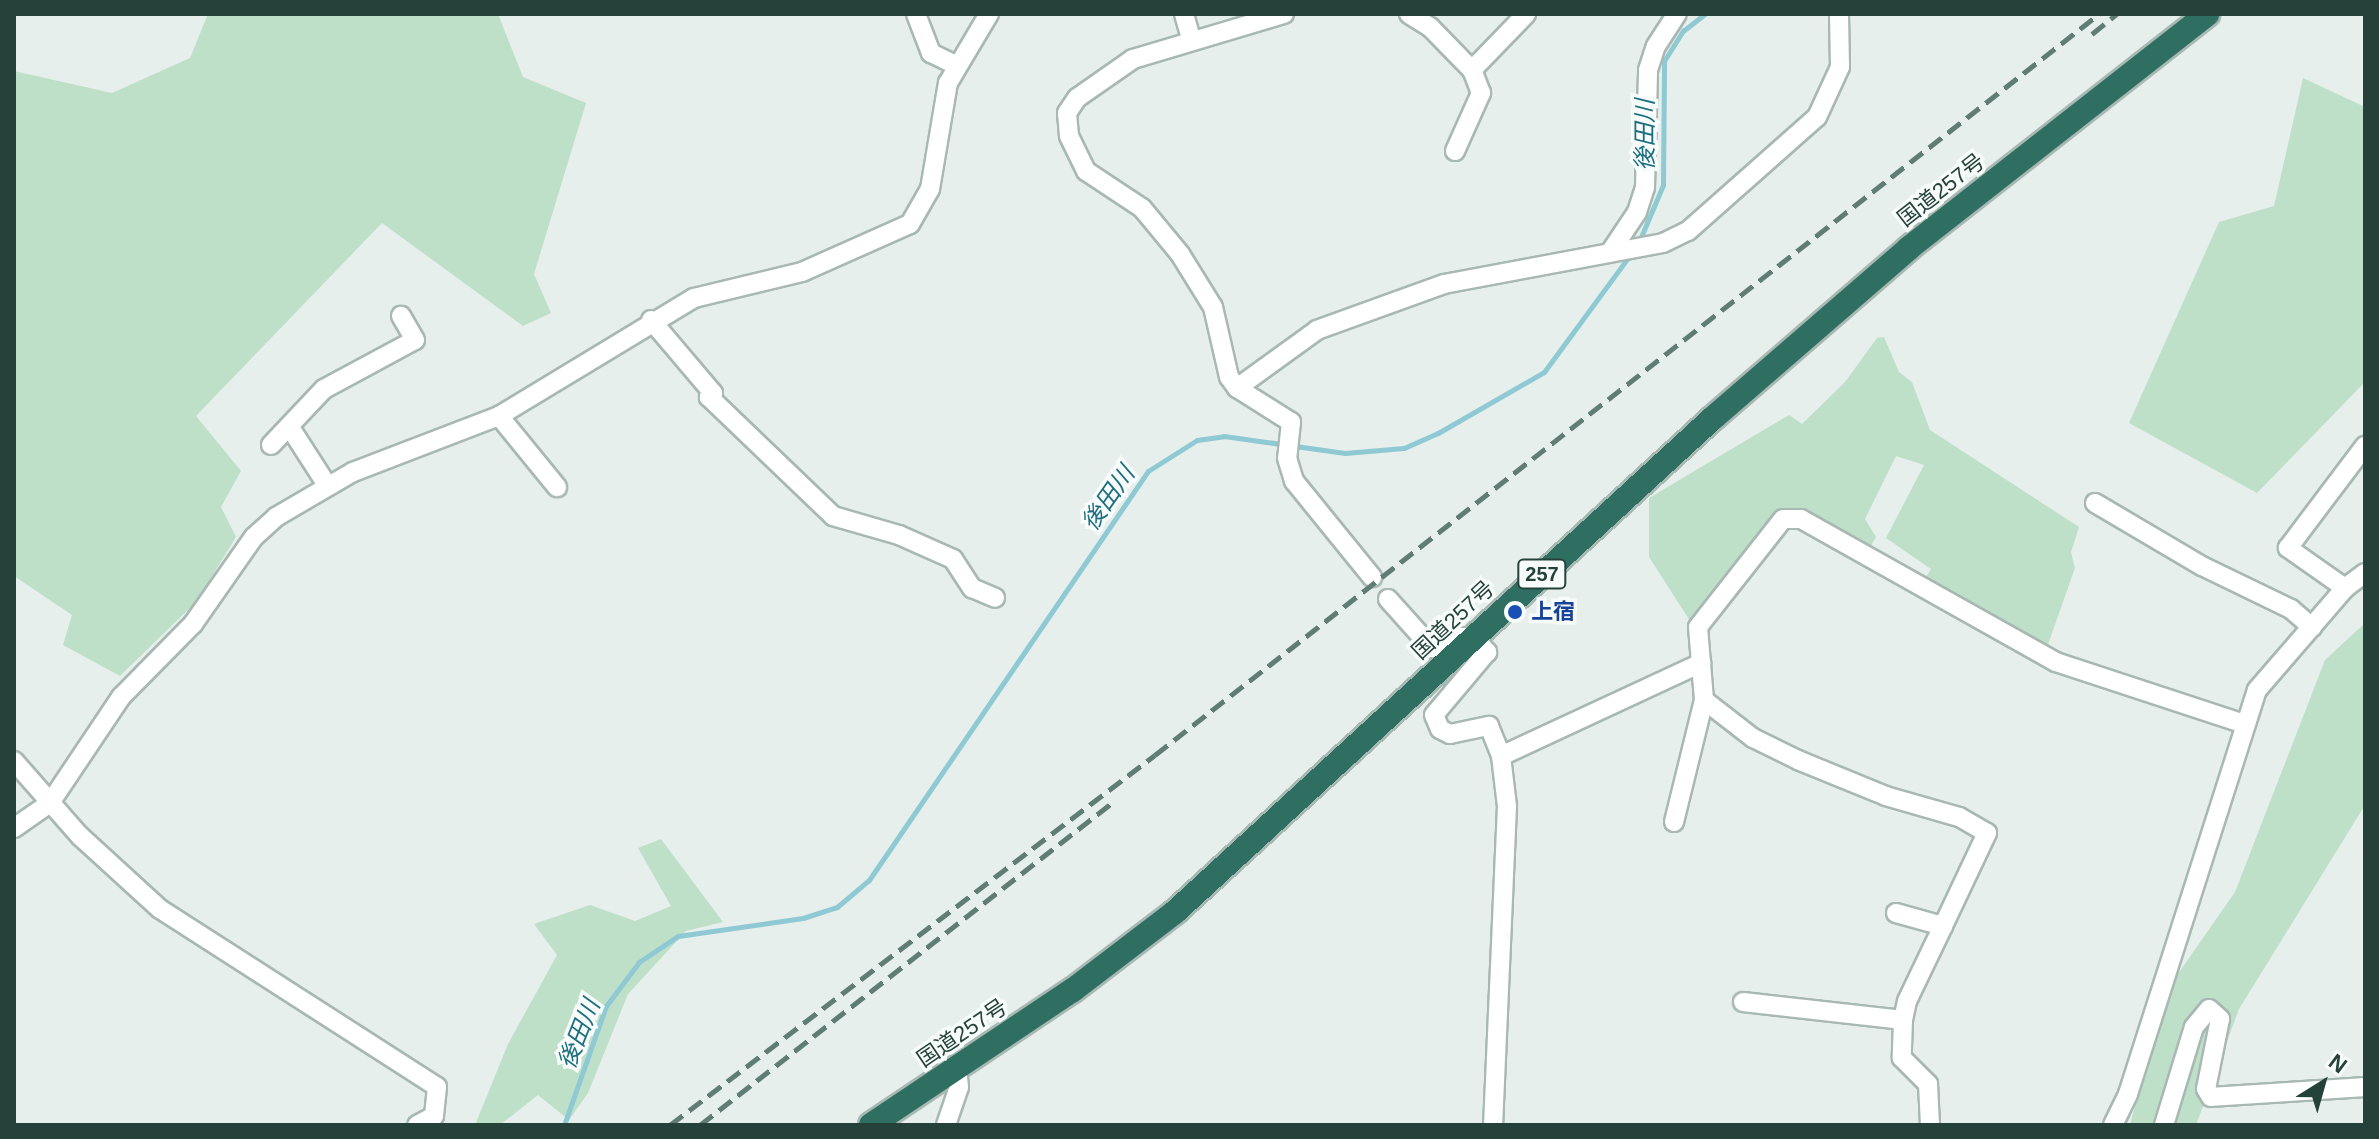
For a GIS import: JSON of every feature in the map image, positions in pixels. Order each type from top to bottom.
[{"type":"highway","name":"国道257号","points":[[871,1125],[1073,990],[1175,912],[1473,637],[1909,248],[2207,14]]},
{"type":"street","points":[[916,14],[931,53],[956,65]]},
{"type":"street","points":[[14,828],[50,803],[121,697],[193,624],[254,537],[327,485],[499,416],[651,320],[694,298],[802,272],[910,224],[930,189],[956,65],[989,14]]},
{"type":"street","points":[[1184,14],[1191,39]]},
{"type":"street","points":[[1284,14],[1191,39],[1133,59],[1077,98],[1067,113],[1069,136],[1086,171],[1142,208],[1204,290],[1217,322],[1223,364],[1237,388],[1291,422],[1287,458],[1294,481],[1372,577]]},
{"type":"street","points":[[1409,14],[1430,27],[1472,70],[1481,93],[1455,151]]},
{"type":"street","points":[[1472,70],[1526,14]]},
{"type":"street","points":[[1614,250],[1637,212],[1645,187],[1648,70],[1656,46],[1677,14]]},
{"type":"street","points":[[1237,388],[1331,325],[1444,284],[1654,244],[1688,231],[1817,117],[1840,67],[1839,14]]},
{"type":"street","points":[[271,445],[324,389],[415,340],[401,316]]},
{"type":"street","points":[[651,320],[713,393],[709,397],[833,516],[953,559],[972,588],[995,598]]},
{"type":"street","points":[[499,416],[557,487]]},
{"type":"street","points":[[289,426],[327,485]]},
{"type":"street","points":[[2345,588],[2288,548],[2365,446]]},
{"type":"street","points":[[2095,503],[2202,566],[2291,609],[2312,627]]},
{"type":"street","points":[[1674,822],[1704,700],[1698,627],[1761,543],[1783,519],[1795,516],[2056,662],[2245,724]]},
{"type":"street","points":[[2113,1125],[2128,1094],[2261,681],[2345,588],[2365,573]]},
{"type":"street","points":[[1388,599],[1432,648],[1453,637],[1473,637],[1487,652],[1439,707],[1436,723],[1450,734],[1489,726],[1501,756],[1507,806],[1493,1125]]},
{"type":"street","points":[[1501,756],[1701,663]]},
{"type":"street","points":[[1704,700],[1753,738],[1798,760],[1886,796],[1959,817],[1987,833],[1911,990],[1903,1020],[1902,1058],[1928,1084],[1930,1125]]},
{"type":"street","points":[[14,761],[50,803],[140,893],[185,928],[437,1087],[434,1116],[417,1125]]},
{"type":"street","points":[[1896,913],[1943,926]]},
{"type":"street","points":[[1743,1002],[1903,1020]]},
{"type":"street","points":[[2164,1125],[2194,1027],[2209,1009],[2220,1019],[2206,1089],[2211,1097],[2365,1087]]},
{"type":"street","points":[[946,1125],[959,1087],[957,1067]]},
{"type":"green space","points":[[208,14],[498,14],[523,77],[586,103],[534,274],[551,313],[523,326],[382,223],[196,416],[241,471],[221,507],[236,537],[196,602],[120,676],[63,645],[72,615],[14,576],[14,71],[112,93],[190,58]]},
{"type":"green space","points":[[2303,78],[2365,107],[2365,382],[2257,493],[2129,423],[2219,222],[2274,206]]},
{"type":"green space","points":[[1884,337],[1899,372],[1912,382],[1930,430],[2079,527],[2071,552],[2075,568],[2045,653],[1923,582],[1931,569],[1886,538],[1924,465],[1896,456],[1865,519],[1876,537],[1866,554],[1785,511],[1694,627],[1649,557],[1649,498],[1789,415],[1802,424],[1845,382],[1877,338]]},
{"type":"green space","points":[[2365,623],[2365,805],[2239,1009],[2196,1125],[2130,1125],[2166,991],[2235,892],[2325,660]]},
{"type":"green space","points":[[661,839],[723,922],[686,931],[628,994],[588,1093],[569,1120],[538,1095],[500,1125],[475,1125],[508,1044],[557,955],[534,924],[590,905],[635,921],[671,906],[638,848]]},
{"type":"waterway","name":"後田川","points":[[1638,244],[1663,185],[1664,61],[1683,31],[1705,14]]},
{"type":"waterway","name":"後田川","points":[[564,1125],[606,1006],[639,962],[678,936],[803,918],[837,907],[869,880],[1148,471],[1197,440],[1224,436],[1345,453],[1404,448],[1438,433],[1544,372],[1630,255]]},
{"type":"railway","points":[[670,1125],[1155,755],[2099,14]]},
{"type":"railway","points":[[2092,34],[2117,14]]},
{"type":"railway","points":[[700,1125],[1113,802]]},
{"type":"place","name":"上宿","points":[[1515,612]]}]
